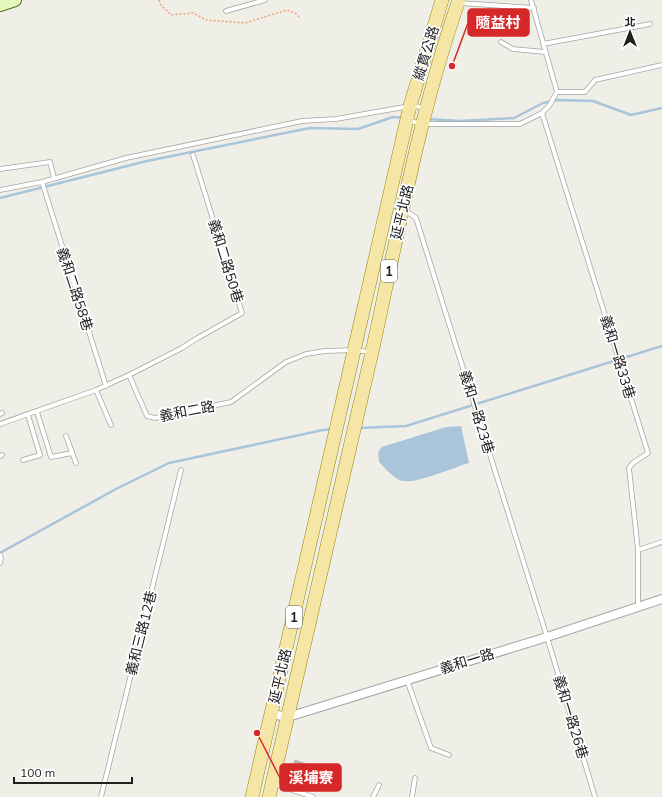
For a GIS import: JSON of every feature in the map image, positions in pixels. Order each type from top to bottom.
[{"type":"main road","name":"縱貫公路","points":[[410,106],[442,0]]},
{"type":"main road","name":"縱貫公路","points":[[427,107],[458,1]]},
{"type":"main road","points":[[435,23],[450,27]]},
{"type":"main road","name":"1","points":[[406,121],[410,106]]},
{"type":"main road","name":"1","points":[[423,124],[427,107]]},
{"type":"main road","name":"延平北路","points":[[252,797],[341,412],[406,121]]},
{"type":"main road","name":"延平北路","points":[[269,797],[352,440],[423,124]]},
{"type":"street","points":[[0,6],[15,0]]},
{"type":"street","name":"義和一路","points":[[271,714],[288,717],[547,637],[662,599]]},
{"type":"street","points":[[257,778],[272,783]]},
{"type":"lane","points":[[226,11],[265,0]]},
{"type":"lane","points":[[406,121],[423,124],[520,124],[542,113],[554,99],[557,92],[531,0]]},
{"type":"lane","points":[[458,1],[534,8]]},
{"type":"lane","points":[[543,44],[650,24]]},
{"type":"lane","points":[[501,42],[513,48],[545,52]]},
{"type":"lane","points":[[557,92],[585,92],[595,80],[662,65]]},
{"type":"lane","points":[[0,190],[42,183],[54,178],[126,158],[302,121],[336,119],[410,106],[427,107]]},
{"type":"lane","name":"義和一路33巷","points":[[542,113],[648,453],[633,463],[629,468],[638,550],[638,607]]},
{"type":"lane","name":"義和二路50巷","points":[[130,375],[182,348],[242,313],[194,155]]},
{"type":"lane","points":[[0,170],[50,162],[54,178]]},
{"type":"lane","name":"義和二路58巷","points":[[42,183],[106,386]]},
{"type":"lane","name":"義和一路23巷","points":[[388,204],[403,209],[416,218],[547,637]]},
{"type":"lane","name":"義和二路","points":[[130,375],[147,416],[155,418],[231,402],[286,362],[306,354],[325,351],[355,350],[372,352]]},
{"type":"lane","points":[[0,424],[96,390],[130,375]]},
{"type":"lane","points":[[96,390],[111,425]]},
{"type":"lane","points":[[37,412],[51,457],[72,452]]},
{"type":"lane","points":[[22,460],[40,455],[28,415]]},
{"type":"lane","points":[[66,436],[76,463]]},
{"type":"lane","name":"義和三路12巷","points":[[101,797],[181,470]]},
{"type":"lane","points":[[638,550],[662,542]]},
{"type":"lane","points":[[0,555],[0,563]]},
{"type":"lane","name":"義和一路26巷","points":[[547,637],[595,797]]},
{"type":"lane","points":[[407,680],[431,748],[449,755]]},
{"type":"lane","points":[[412,797],[415,778]]},
{"type":"lane","points":[[272,783],[313,797]]},
{"type":"lane","points":[[373,797],[379,785]]},
{"type":"path","points":[[159,0],[161,5],[171,16],[193,13],[206,20],[244,23],[287,10],[297,14],[300,18]]},
{"type":"water","points":[[461,426],[469,463],[426,478],[403,481],[390,473],[379,462],[378,452],[382,447],[446,427]]},
{"type":"building","points":[[295,760],[318,768],[318,780],[291,772]]},
{"type":"waterway","points":[[428,119],[460,121],[514,118],[543,103],[557,100],[593,101],[631,115],[662,108]]},
{"type":"waterway","points":[[0,198],[147,161],[310,128],[358,129],[393,117],[403,118]]},
{"type":"waterway","points":[[359,428],[406,426],[662,346]]},
{"type":"waterway","points":[[0,553],[116,489],[169,463],[332,429]]},
{"type":"place","name":"隨益村","points":[[452,66]]},
{"type":"place","name":"溪埔寮","points":[[257,733]]}]
